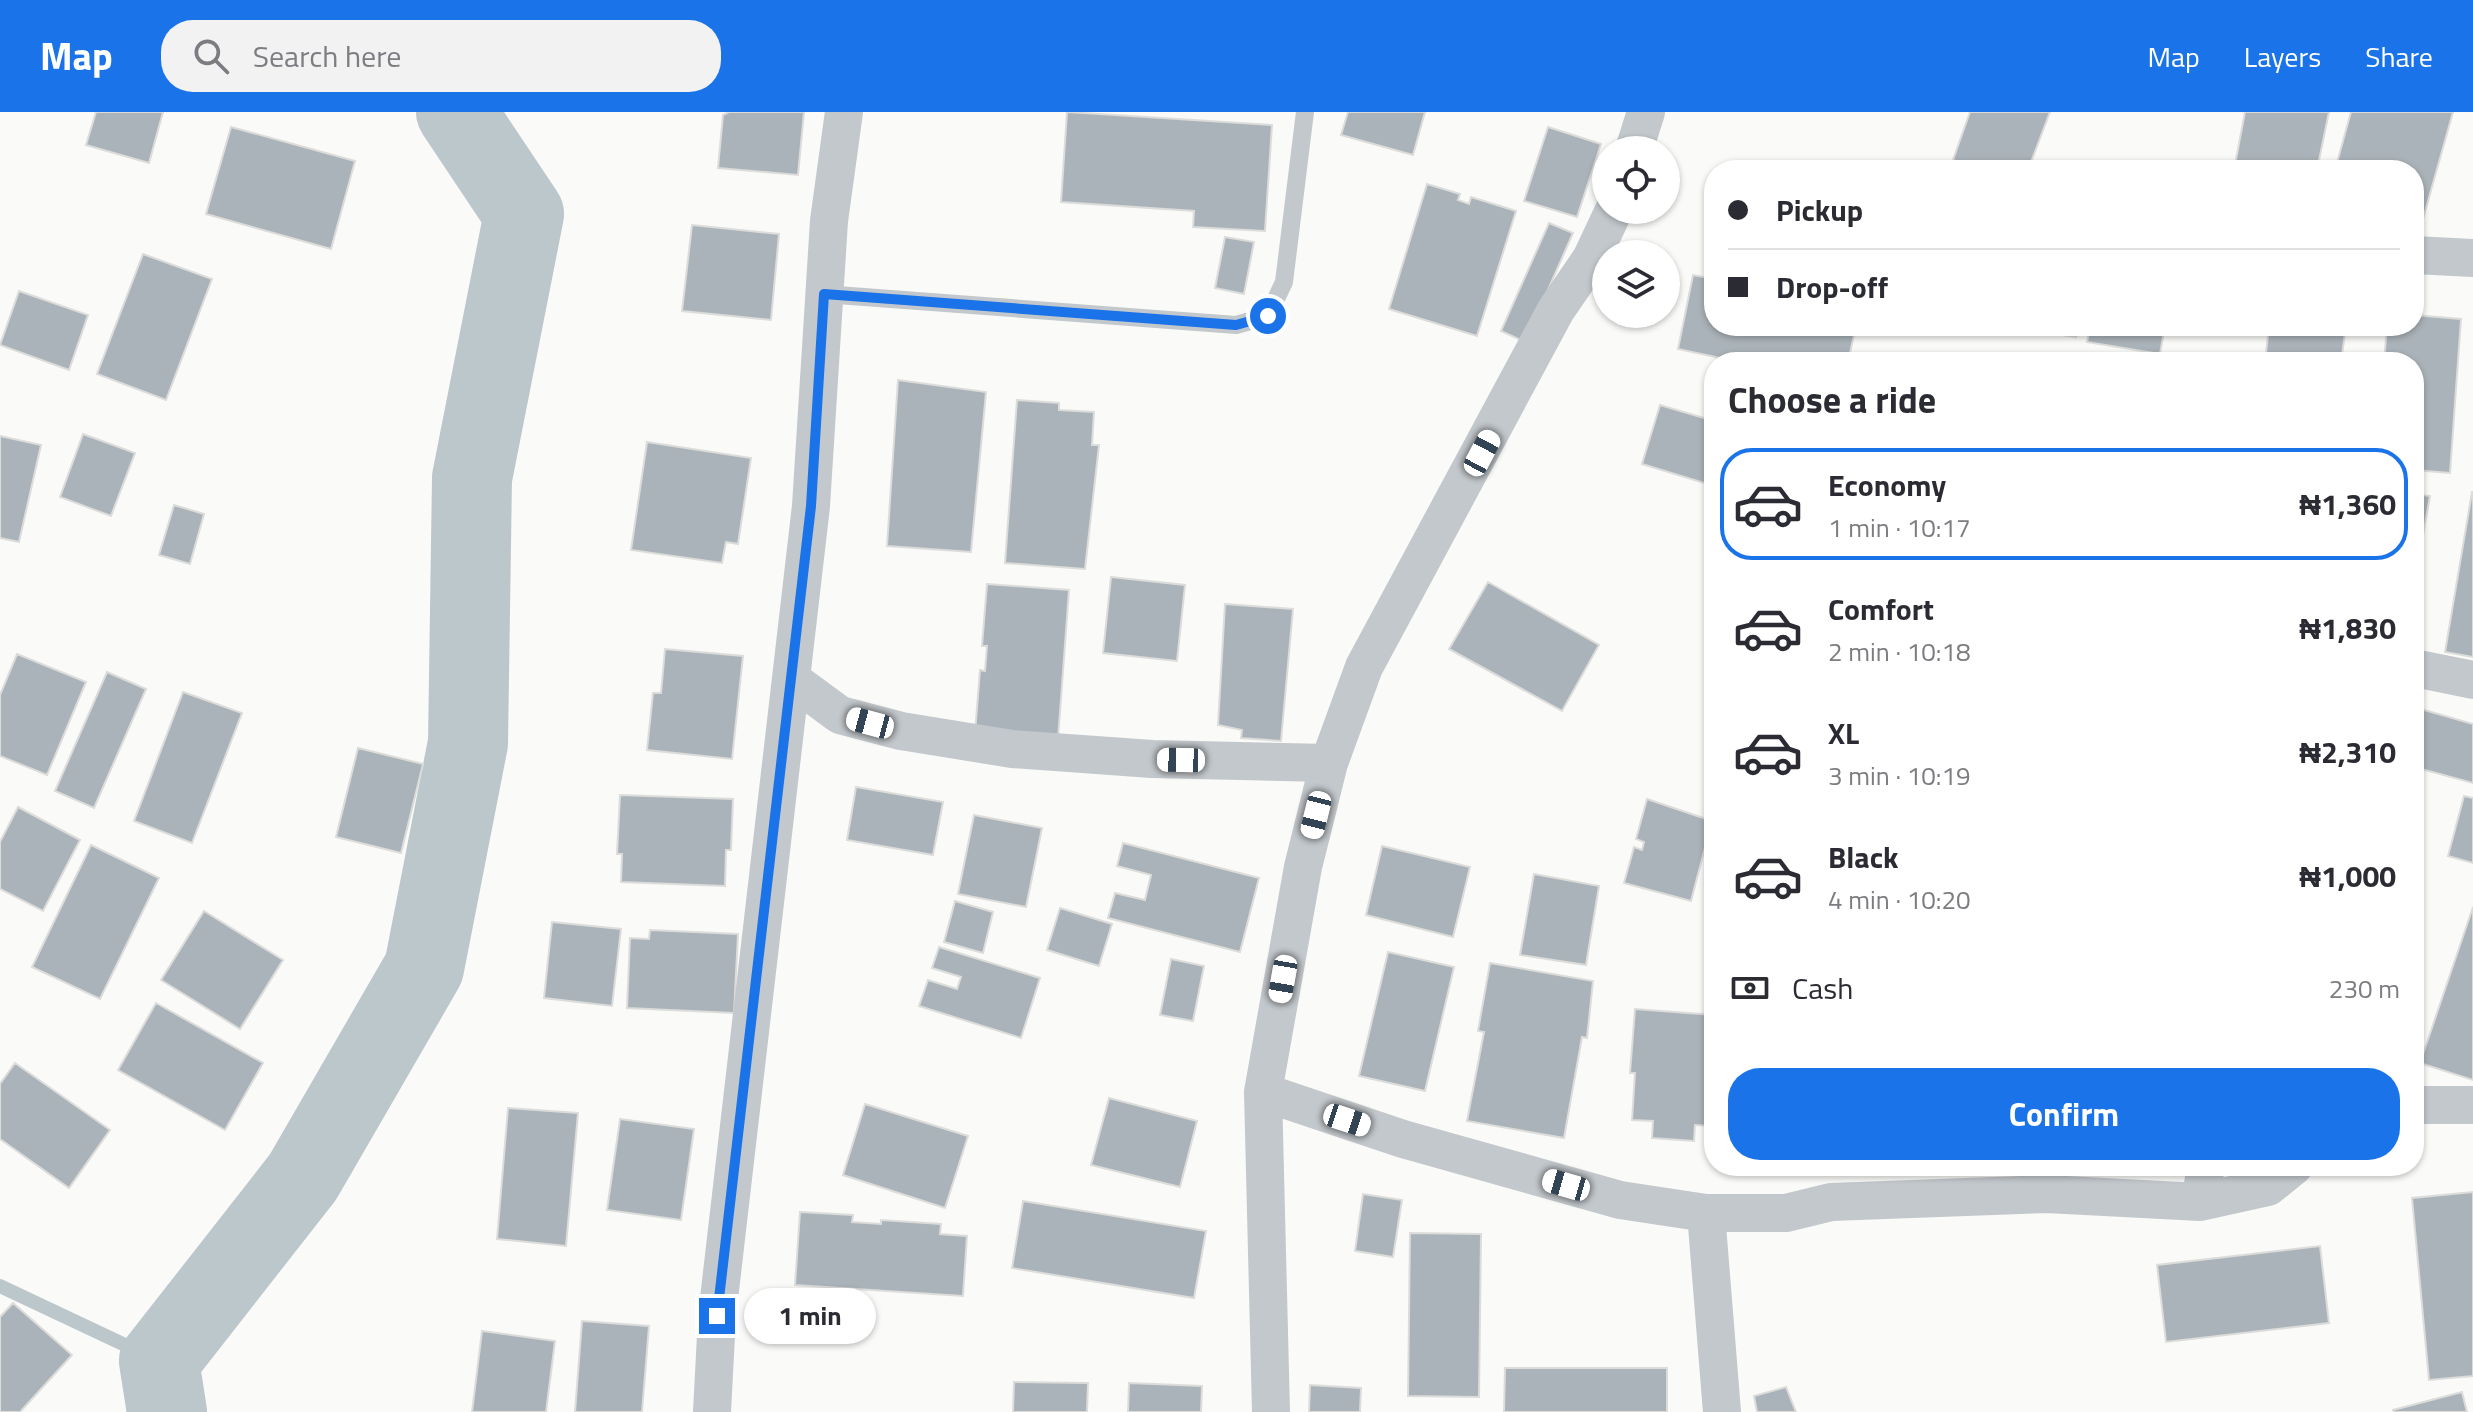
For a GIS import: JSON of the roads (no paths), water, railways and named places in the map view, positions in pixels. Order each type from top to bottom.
[{"type":"street","points":[[712,1412],[717,1316],[811,506],[829,221],[844,112]]},
{"type":"street","points":[[1638,136],[1646,112]]},
{"type":"street","points":[[1271,1412],[1263,1092],[1303,867],[1329,763],[1364,667],[1556,310],[1591,259],[1607,224]]},
{"type":"street","points":[[2424,256],[2473,258]]},
{"type":"street","points":[[2424,670],[2473,680]]},
{"type":"street","points":[[791,679],[840,715],[901,731],[1012,749],[1152,759],[1329,763]]},
{"type":"street","points":[[1263,1092],[1403,1139],[1620,1200],[1706,1213],[1786,1213],[1831,1202],[2047,1194],[2203,1184],[2268,1187],[2282,1176]]},
{"type":"street","points":[[2424,1105],[2473,1105]]},
{"type":"street","points":[[1706,1213],[1722,1412]]},
{"type":"lane","points":[[824,294],[1236,325],[1268,316],[1284,282],[1305,112]]},
{"type":"waterway","points":[[167,1412],[159,1361],[303,1177],[424,968],[468,743],[472,478],[524,214],[456,112]]},
{"type":"waterway","points":[[0,1286],[159,1361]]}]
